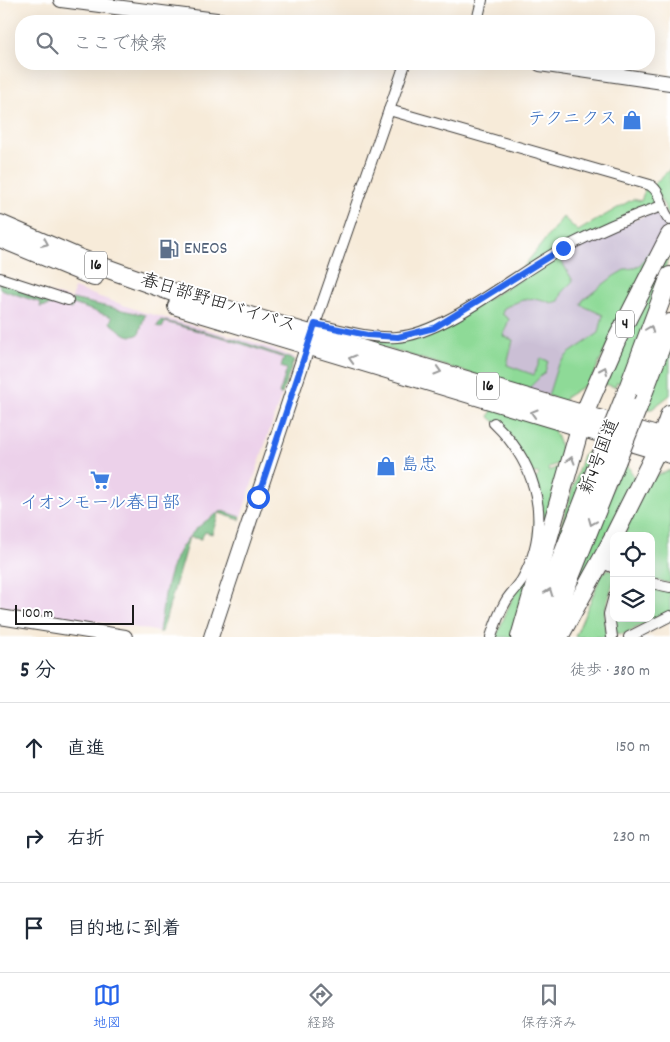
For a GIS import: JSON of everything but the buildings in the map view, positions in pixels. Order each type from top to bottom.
[{"type":"highway","name":"春日部野田バイパス","points":[[0,224],[130,278],[195,300],[311,334],[582,421],[664,445]]},
{"type":"highway","name":"4","points":[[582,421],[617,339],[670,235]]},
{"type":"highway","name":"春日部野田バイパス","points":[[0,238],[124,289],[311,334]]},
{"type":"highway","name":"新4号国道","points":[[546,637],[609,458],[627,391],[670,276]]},
{"type":"highway","name":"新4号国道","points":[[532,637],[609,458],[638,407],[670,323]]},
{"type":"highway","points":[[620,532],[664,445],[670,414]]},
{"type":"highway","points":[[520,637],[582,421]]},
{"type":"highway","points":[[559,637],[610,552]]},
{"type":"street","points":[[60,0],[177,15]]},
{"type":"street","points":[[478,15],[482,0]]},
{"type":"street","points":[[211,637],[311,334],[403,70]]},
{"type":"street","points":[[581,70],[670,83]]},
{"type":"street","points":[[389,110],[650,185],[659,192],[662,212],[670,220]]},
{"type":"street","points":[[311,334],[398,337],[434,328],[563,248],[643,212],[662,206]]},
{"type":"street","points":[[0,278],[68,300]]},
{"type":"street","points":[[491,637],[497,618],[506,600],[521,580],[530,562],[538,541],[540,520],[534,490],[522,458],[511,440],[494,423]]},
{"type":"street","points":[[655,584],[670,586]]},
{"type":"street","points":[[629,637],[670,616]]},
{"type":"street","points":[[0,617],[125,637]]},
{"type":"street","points":[[610,622],[612,637]]},
{"type":"shaded area","points":[[659,209],[668,223],[652,254],[648,253],[641,264],[634,268],[626,269],[614,276],[583,300],[591,310],[603,315],[599,333],[568,354],[548,396],[527,390],[545,372],[534,375],[507,365],[513,340],[503,336],[502,314],[504,308],[526,297],[540,298],[551,303],[559,301],[563,291],[572,281],[559,257],[590,240]]},
{"type":"shaded area","points":[[0,280],[72,299],[74,288],[143,312],[251,341],[294,357],[240,520],[219,513],[212,534],[205,532],[201,539],[189,537],[162,632],[0,606]]},
{"type":"green space","points":[[670,169],[670,217],[653,185]]},
{"type":"green space","points":[[646,186],[660,202],[492,290],[491,287],[520,271],[563,217],[578,231],[633,199],[641,201]]},
{"type":"green space","points":[[670,247],[670,255],[623,384],[617,382],[615,387],[604,384]]},
{"type":"green space","points":[[648,253],[652,254],[590,382],[566,397],[565,401],[548,396],[557,367],[568,354],[599,333],[603,315],[581,305],[583,300],[614,276],[626,269],[634,268],[641,264]]},
{"type":"green space","points":[[559,257],[573,281],[563,291],[559,301],[551,303],[538,299],[527,299],[504,308],[502,314],[509,319],[503,336],[513,340],[507,365],[534,375],[541,358],[548,361],[545,372],[527,390],[328,331],[394,336],[455,318]]},
{"type":"green space","points":[[0,280],[59,300],[58,304],[40,307],[41,303],[0,289]]},
{"type":"green space","points":[[72,299],[145,315],[139,334],[131,336],[123,333],[110,323],[112,317],[73,304],[71,309],[69,308]]},
{"type":"green space","points":[[161,320],[234,339],[294,360],[282,394],[279,394],[287,369],[281,367],[284,358],[225,338],[165,322],[162,328],[157,326]]},
{"type":"green space","points":[[670,340],[670,395],[652,409],[643,409]]},
{"type":"green space","points":[[493,407],[553,427],[563,453],[559,463],[548,468],[549,471],[562,465],[516,637],[496,637],[514,594],[535,562],[534,480],[539,475],[538,473],[531,473],[511,436],[489,417]]},
{"type":"green space","points":[[588,452],[591,453],[589,457],[593,459],[544,581],[583,455]]},
{"type":"green space","points":[[622,462],[628,466],[636,481],[554,637]]},
{"type":"green space","points":[[670,470],[670,583],[655,581],[655,532],[625,532],[650,478]]},
{"type":"green space","points":[[222,511],[241,517],[240,520],[219,513],[212,534],[205,532],[201,539],[189,537],[205,522]]},
{"type":"green space","points":[[189,537],[162,632],[159,632],[165,595],[174,562],[181,547]]},
{"type":"green space","points":[[608,569],[610,570],[610,593],[604,615],[606,637],[575,637],[602,574]]},
{"type":"green space","points":[[655,589],[670,591],[670,611],[655,618]]},
{"type":"green space","points":[[615,622],[648,622],[624,634],[616,633]]},
{"type":"place","name":"テクニクス","points":[[632,120]]},
{"type":"place","name":"ENEOS","points":[[169,249]]},
{"type":"place","name":"島忠","points":[[386,466]]},
{"type":"place","name":"イオンモール春日部","points":[[100,480]]},
{"type":"route","points":[[258,497],[315,324],[367,335],[398,337],[434,328],[563,248]]}]
